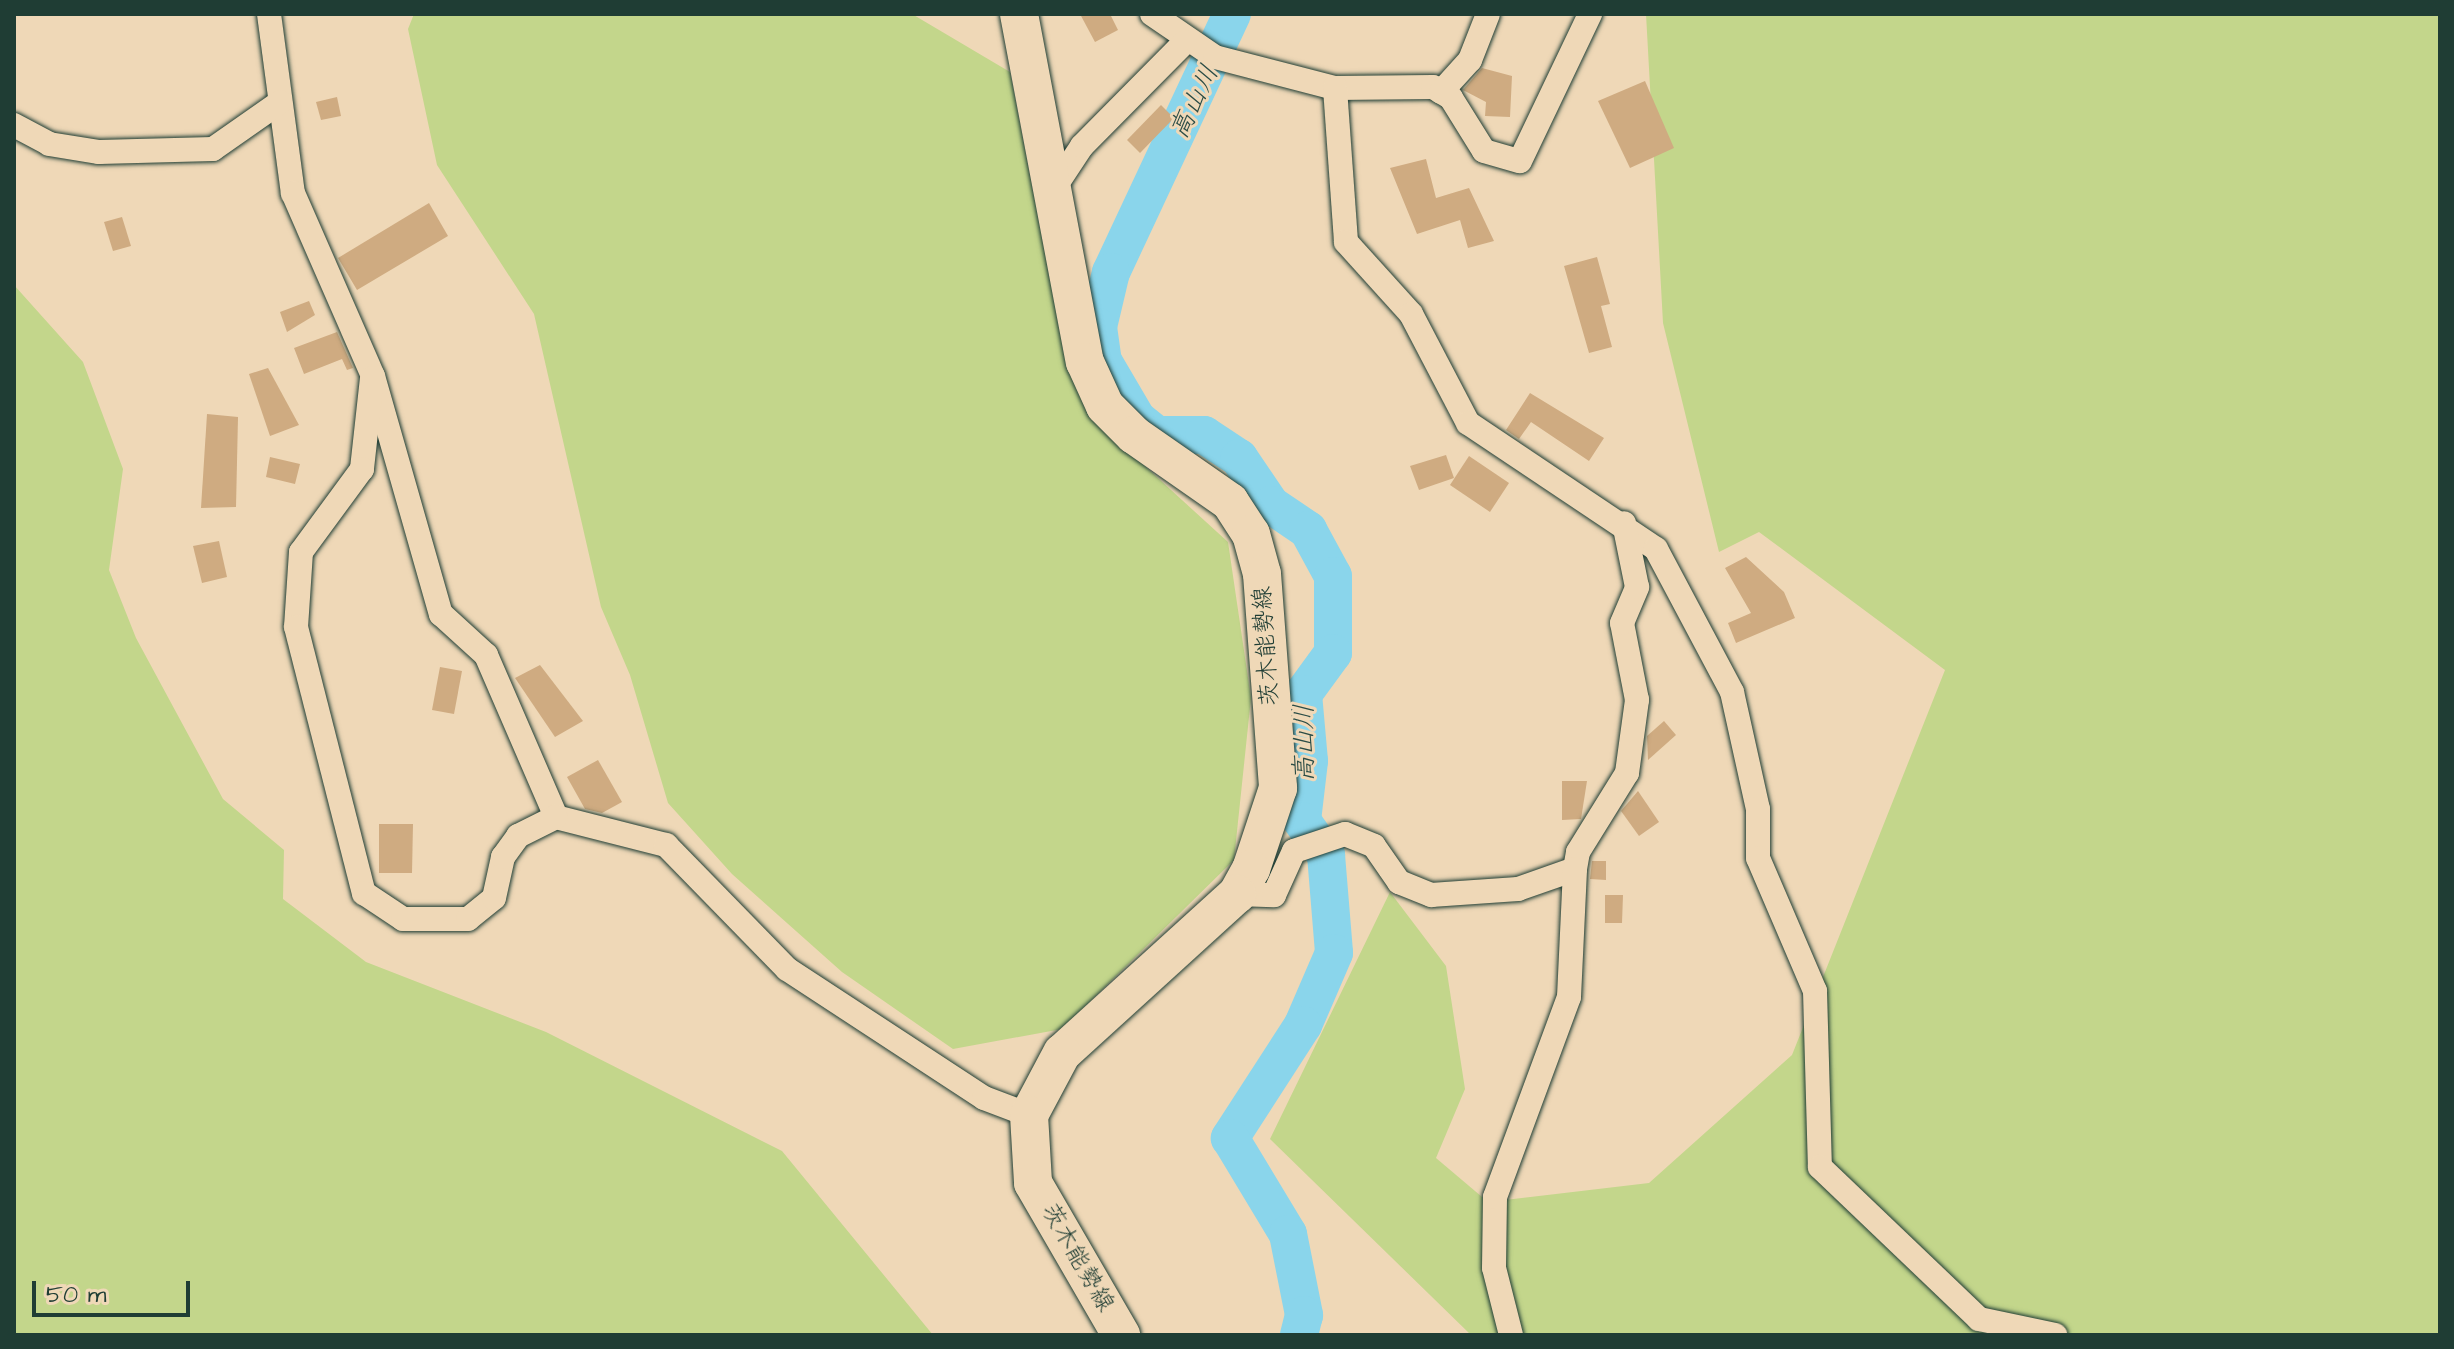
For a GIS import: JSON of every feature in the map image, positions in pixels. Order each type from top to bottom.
[{"type":"main road","name":"茨木能勢線","points":[[1019,14],[1085,362],[1105,406],[1230,502],[1251,534],[1262,574],[1278,788],[1237,894],[1062,1053],[1029,1115],[1033,1183],[1121,1335]]},
{"type":"street","points":[[269,14],[293,193],[373,376],[441,614],[486,655],[556,817]]},
{"type":"street","points":[[1152,14],[1185,42],[1335,88],[1400,84],[1441,92],[1484,151],[1520,161],[1590,14]]},
{"type":"street","points":[[1441,92],[1470,60],[1488,14]]},
{"type":"street","points":[[1051,193],[1082,146],[1185,42]]},
{"type":"street","points":[[1335,88],[1346,242],[1411,314],[1468,423],[1497,448],[1624,523],[1656,549],[1732,692],[1758,809],[1758,858],[1815,991],[1820,1167],[1979,1319],[2055,1335]]},
{"type":"street","points":[[14,125],[49,144],[99,152],[213,149],[280,102]]},
{"type":"street","points":[[373,376],[367,384],[362,469],[301,552],[296,627],[364,893],[403,919],[468,919],[494,898],[503,857],[518,836],[556,817],[666,845],[787,969],[984,1098],[1029,1115]]},
{"type":"street","points":[[1511,1335],[1494,1268],[1495,1197],[1569,997],[1578,852],[1627,773],[1637,700],[1622,623],[1637,587],[1624,523]]},
{"type":"street","points":[[1237,894],[1274,895],[1294,851],[1345,834],[1374,846],[1399,882],[1431,895],[1518,889],[1575,869]]},
{"type":"green space","points":[[414,14],[912,14],[1010,72],[1045,253],[1090,416],[1228,542],[1251,698],[1234,860],[1062,1029],[953,1049],[842,972],[732,874],[668,803],[630,675],[601,607],[534,314],[437,165],[408,29]]},
{"type":"green space","points":[[1646,14],[2440,14],[2440,1335],[1471,1335],[1270,1139],[1390,892],[1446,966],[1465,1089],[1436,1158],[1488,1202],[1649,1183],[1792,1055],[1945,670],[1759,532],[1719,552],[1663,323]]},
{"type":"green space","points":[[14,285],[83,362],[123,469],[109,570],[136,638],[223,799],[284,850],[283,899],[366,962],[546,1032],[782,1151],[933,1335],[14,1335]]},
{"type":"building","points":[[1080,14],[1110,14],[1118,30],[1095,42]]},
{"type":"building","points":[[1482,68],[1512,76],[1510,117],[1485,116],[1486,102],[1463,90]]},
{"type":"building","points":[[1645,81],[1674,148],[1630,168],[1598,101]]},
{"type":"building","points":[[337,97],[341,116],[321,120],[316,102]]},
{"type":"building","points":[[1161,105],[1174,118],[1140,153],[1127,140]]},
{"type":"building","points":[[1426,159],[1436,198],[1469,188],[1494,241],[1468,248],[1460,220],[1417,234],[1390,168]]},
{"type":"building","points":[[429,203],[448,236],[357,290],[338,258]]},
{"type":"building","points":[[122,217],[131,246],[113,251],[104,222]]},
{"type":"building","points":[[1597,257],[1610,304],[1601,306],[1612,347],[1589,353],[1564,266]]},
{"type":"building","points":[[309,301],[315,315],[287,332],[280,312]]},
{"type":"building","points":[[337,332],[353,368],[347,370],[342,359],[304,374],[294,348]]},
{"type":"building","points":[[268,368],[299,425],[270,436],[249,374]]},
{"type":"building","points":[[1530,393],[1604,438],[1589,461],[1531,422],[1519,439],[1506,430]]},
{"type":"building","points":[[207,414],[238,417],[236,507],[201,508]]},
{"type":"building","points":[[1446,455],[1454,478],[1419,490],[1410,466]]},
{"type":"building","points":[[1469,456],[1509,483],[1490,512],[1450,485]]},
{"type":"building","points":[[270,457],[300,464],[295,484],[266,477]]},
{"type":"building","points":[[219,541],[227,577],[202,583],[193,546]]},
{"type":"building","points":[[1746,557],[1784,592],[1795,618],[1736,643],[1728,623],[1751,613],[1725,568]]},
{"type":"building","points":[[540,665],[583,721],[555,737],[515,678]]},
{"type":"building","points":[[440,667],[462,671],[454,714],[432,710]]},
{"type":"building","points":[[1664,721],[1676,735],[1648,760],[1647,736]]},
{"type":"building","points":[[598,760],[622,802],[602,813],[585,809],[567,777]]},
{"type":"building","points":[[1562,781],[1587,781],[1581,819],[1562,820]]},
{"type":"building","points":[[1638,791],[1659,822],[1639,836],[1621,811]]},
{"type":"building","points":[[379,824],[413,824],[412,873],[379,873]]},
{"type":"building","points":[[1592,861],[1606,861],[1606,880],[1590,879]]},
{"type":"building","points":[[1605,895],[1623,895],[1622,923],[1605,923]]},
{"type":"waterway","name":"高山川","points":[[1232,14],[1111,272],[1098,327],[1103,361],[1137,419],[1157,435],[1204,435],[1239,458],[1271,505],[1308,530],[1333,576],[1333,653],[1303,694],[1309,761],[1302,821],[1326,855],[1334,953],[1303,1025],[1230,1138],[1288,1234],[1304,1315],[1299,1335]]}]
